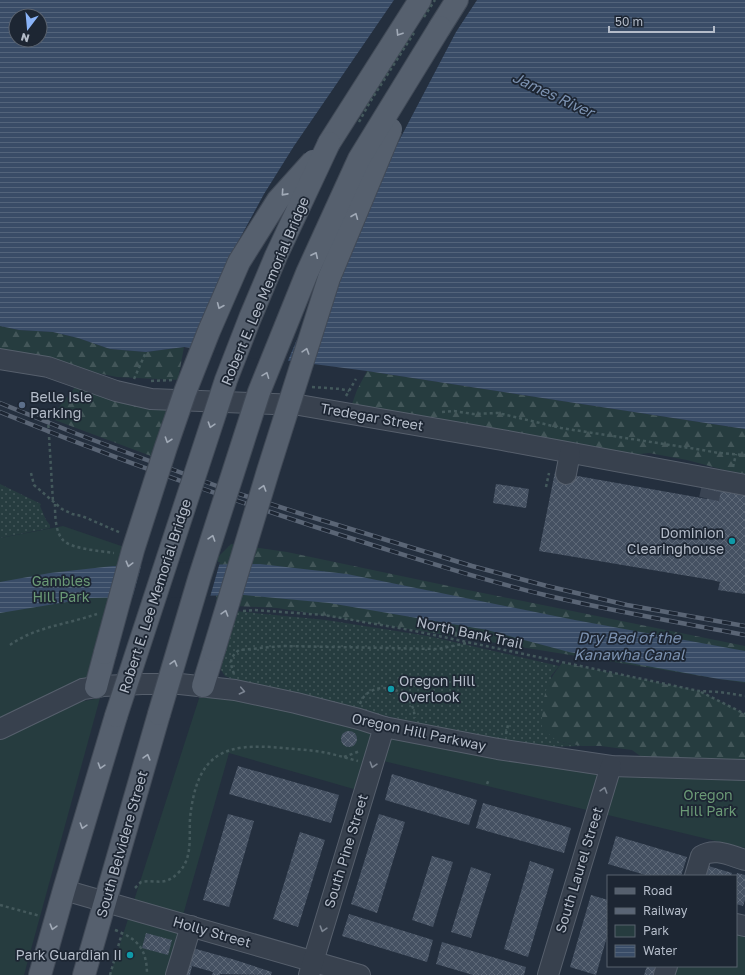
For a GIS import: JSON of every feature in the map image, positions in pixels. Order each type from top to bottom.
[{"type":"main road","name":"Robert E. Lee Memorial Bridge","points":[[64,890],[116,716],[226,380],[250,318],[329,143],[420,0]]},
{"type":"main road","points":[[203,686],[268,471],[329,278],[383,148],[440,27],[457,0]]},
{"type":"main road","name":"South Belvidere Street","points":[[84,975],[199,579],[260,392],[304,280],[359,160],[440,27]]},
{"type":"main road","points":[[96,687],[133,550],[166,447],[196,365],[236,269],[278,200],[329,143]]},
{"type":"main road","points":[[40,975],[64,890]]},
{"type":"street","name":"Tredegar Street","points":[[0,359],[48,367],[116,391],[151,400],[299,405],[570,453],[712,485],[738,478]]},
{"type":"street","points":[[566,474],[570,453]]},
{"type":"street","name":"Oregon Hill Parkway","points":[[0,729],[76,692],[96,687],[142,684],[180,684],[235,690],[296,703],[359,719],[384,728],[498,749],[611,766],[745,770]]},
{"type":"street","name":"South Pine Street","points":[[311,968],[384,728]]},
{"type":"street","name":"South Laurel Street","points":[[548,975],[611,766]]},
{"type":"street","points":[[695,875],[701,856],[707,852],[718,852],[745,860]]},
{"type":"street","name":"Holly Street","points":[[64,890],[191,926],[311,968],[360,975]]},
{"type":"street","points":[[176,975],[191,926]]},
{"type":"path","points":[[132,381],[146,352]]},
{"type":"path","points":[[353,398],[345,397],[356,379]]},
{"type":"path","points":[[435,412],[454,411],[473,414],[498,413],[561,428],[696,448],[718,453],[745,455]]},
{"type":"path","points":[[48,419],[54,503],[58,532],[63,540],[69,544],[86,549],[116,553]]},
{"type":"path","points":[[736,454],[738,478]]},
{"type":"path","points":[[31,473],[34,485],[62,509],[123,534]]},
{"type":"path","name":"North Bank Trail","points":[[242,611],[254,610],[324,615],[410,630],[699,691],[720,692],[745,696]]},
{"type":"path","points":[[10,645],[18,639],[48,627],[103,612]]},
{"type":"path","points":[[235,678],[230,666],[234,654],[239,650],[283,646],[438,649],[469,643]]},
{"type":"path","points":[[359,706],[362,697],[371,690],[391,688],[403,694],[408,699],[413,708],[416,724]]},
{"type":"path","points":[[699,691],[745,714]]},
{"type":"path","points":[[135,888],[141,882],[167,881],[177,874],[184,866],[189,848],[191,814],[196,788],[207,767],[219,754],[233,749],[260,746],[323,752],[359,762]]},
{"type":"path","points":[[343,757],[363,749]]},
{"type":"path","points":[[487,784],[489,779]]},
{"type":"path","points":[[0,905],[43,917]]},
{"type":"path","points":[[112,929],[132,938],[138,943],[146,958],[147,975]]},
{"type":"path","points":[[110,975],[122,933]]},
{"type":"green space","points":[[0,326],[19,330],[53,332],[78,338],[110,349],[146,352],[184,347],[178,380],[117,377],[97,373],[35,354],[0,350]]},
{"type":"green space","points":[[367,371],[745,429],[745,474],[687,460],[649,453],[632,455],[377,411],[352,404],[357,390]]},
{"type":"green space","points":[[76,386],[146,407],[167,410],[151,456],[52,419],[52,416]]},
{"type":"green space","points":[[0,484],[41,504],[40,506],[46,520],[50,525],[50,528],[0,538]]},
{"type":"green space","name":"Gambles Hill Park","points":[[63,526],[133,550],[96,687],[0,729],[0,538]]},
{"type":"green space","name":"Dry Bed of the Kanawha Canal","points":[[231,544],[287,552],[745,646],[745,683],[277,608],[216,605],[218,557]]},
{"type":"green space","points":[[235,611],[326,620],[428,636],[559,666],[551,676],[557,741],[582,746],[543,747],[526,744],[408,721],[239,682],[225,676],[221,670]]},
{"type":"green space","points":[[562,663],[699,691],[745,714],[745,770],[643,758],[632,750],[601,746],[582,746],[557,741],[542,728],[543,709],[545,693],[551,678]]},
{"type":"green space","name":"Oregon Hill Park","points":[[203,686],[463,743],[745,770],[745,848],[375,759],[364,792],[229,753],[166,975],[110,975]]},
{"type":"green space","points":[[100,698],[24,975],[0,975],[0,735],[32,717],[84,701]]},
{"type":"green space","points":[[737,930],[745,932],[745,975],[670,975],[673,967],[737,967]]},
{"type":"water","name":"James River","points":[[0,0],[745,0],[745,429],[367,371],[184,347],[146,352],[110,349],[78,338],[53,332],[19,330],[0,326]]},
{"type":"water","name":"Dry Bed of the Kanawha Canal","points":[[260,564],[347,574],[575,620],[745,651],[745,682],[719,679],[569,652],[487,630],[329,603],[244,595],[91,598],[0,613],[0,582],[50,573],[113,566]]},
{"type":"pier","points":[[394,0],[477,0],[456,32],[392,154],[356,232],[309,366],[290,363],[298,337],[287,363],[191,350],[233,251],[264,194],[294,146]]},
{"type":"pier","points":[[220,562],[210,597],[132,599],[142,563]]},
{"type":"building","points":[[555,472],[707,499],[708,489],[745,495],[745,594],[718,590],[720,582],[712,580],[539,551]]},
{"type":"building","points":[[496,484],[529,489],[526,508],[493,503]]},
{"type":"building","points":[[346,731],[352,731],[357,736],[355,745],[352,747],[346,747],[341,742],[341,736]]},
{"type":"building","points":[[238,766],[339,795],[331,823],[229,794]]},
{"type":"building","points":[[392,774],[477,800],[469,825],[385,800]]},
{"type":"building","points":[[483,803],[571,828],[564,853],[476,828]]},
{"type":"building","points":[[228,814],[254,821],[229,907],[203,900]]},
{"type":"building","points":[[379,814],[405,822],[377,913],[351,904]]},
{"type":"building","points":[[300,832],[325,840],[298,927],[273,919]]},
{"type":"building","points":[[616,836],[687,857],[681,875],[646,875],[608,864]]},
{"type":"building","points":[[432,856],[453,862],[433,927],[412,920]]},
{"type":"building","points":[[530,861],[554,869],[528,957],[504,949]]},
{"type":"building","points":[[705,865],[732,873],[731,875],[701,875]]},
{"type":"building","points":[[471,867],[491,874],[471,938],[451,932]]},
{"type":"building","points":[[737,873],[745,875],[745,900],[743,906],[737,904]]},
{"type":"building","points":[[591,895],[607,900],[607,936],[596,975],[570,967]]},
{"type":"building","points":[[349,914],[433,940],[427,962],[342,936]]},
{"type":"building","points":[[146,933],[172,940],[168,955],[142,948]]},
{"type":"building","points":[[442,942],[526,967],[524,975],[473,975],[436,964]]},
{"type":"building","points":[[189,947],[272,972],[271,975],[212,975],[213,972],[192,966],[190,975],[182,975]]},
{"type":"building","points":[[647,967],[662,967],[660,975],[644,975]]},
{"type":"tunnel","points":[[709,499],[711,490]]},
{"type":"railway","points":[[0,403],[77,434],[233,492],[472,566],[627,605],[745,626]]},
{"type":"railway","points":[[0,412],[91,448],[229,498],[457,571],[523,590],[570,601],[745,635]]},
{"type":"place","name":"Belle Isle Parking","points":[[22,405]]},
{"type":"place","name":"Dominion Clearinghouse","points":[[732,541]]},
{"type":"place","name":"Oregon Hill Overlook","points":[[391,689]]},
{"type":"place","name":"Park Guardian II","points":[[130,955]]}]
